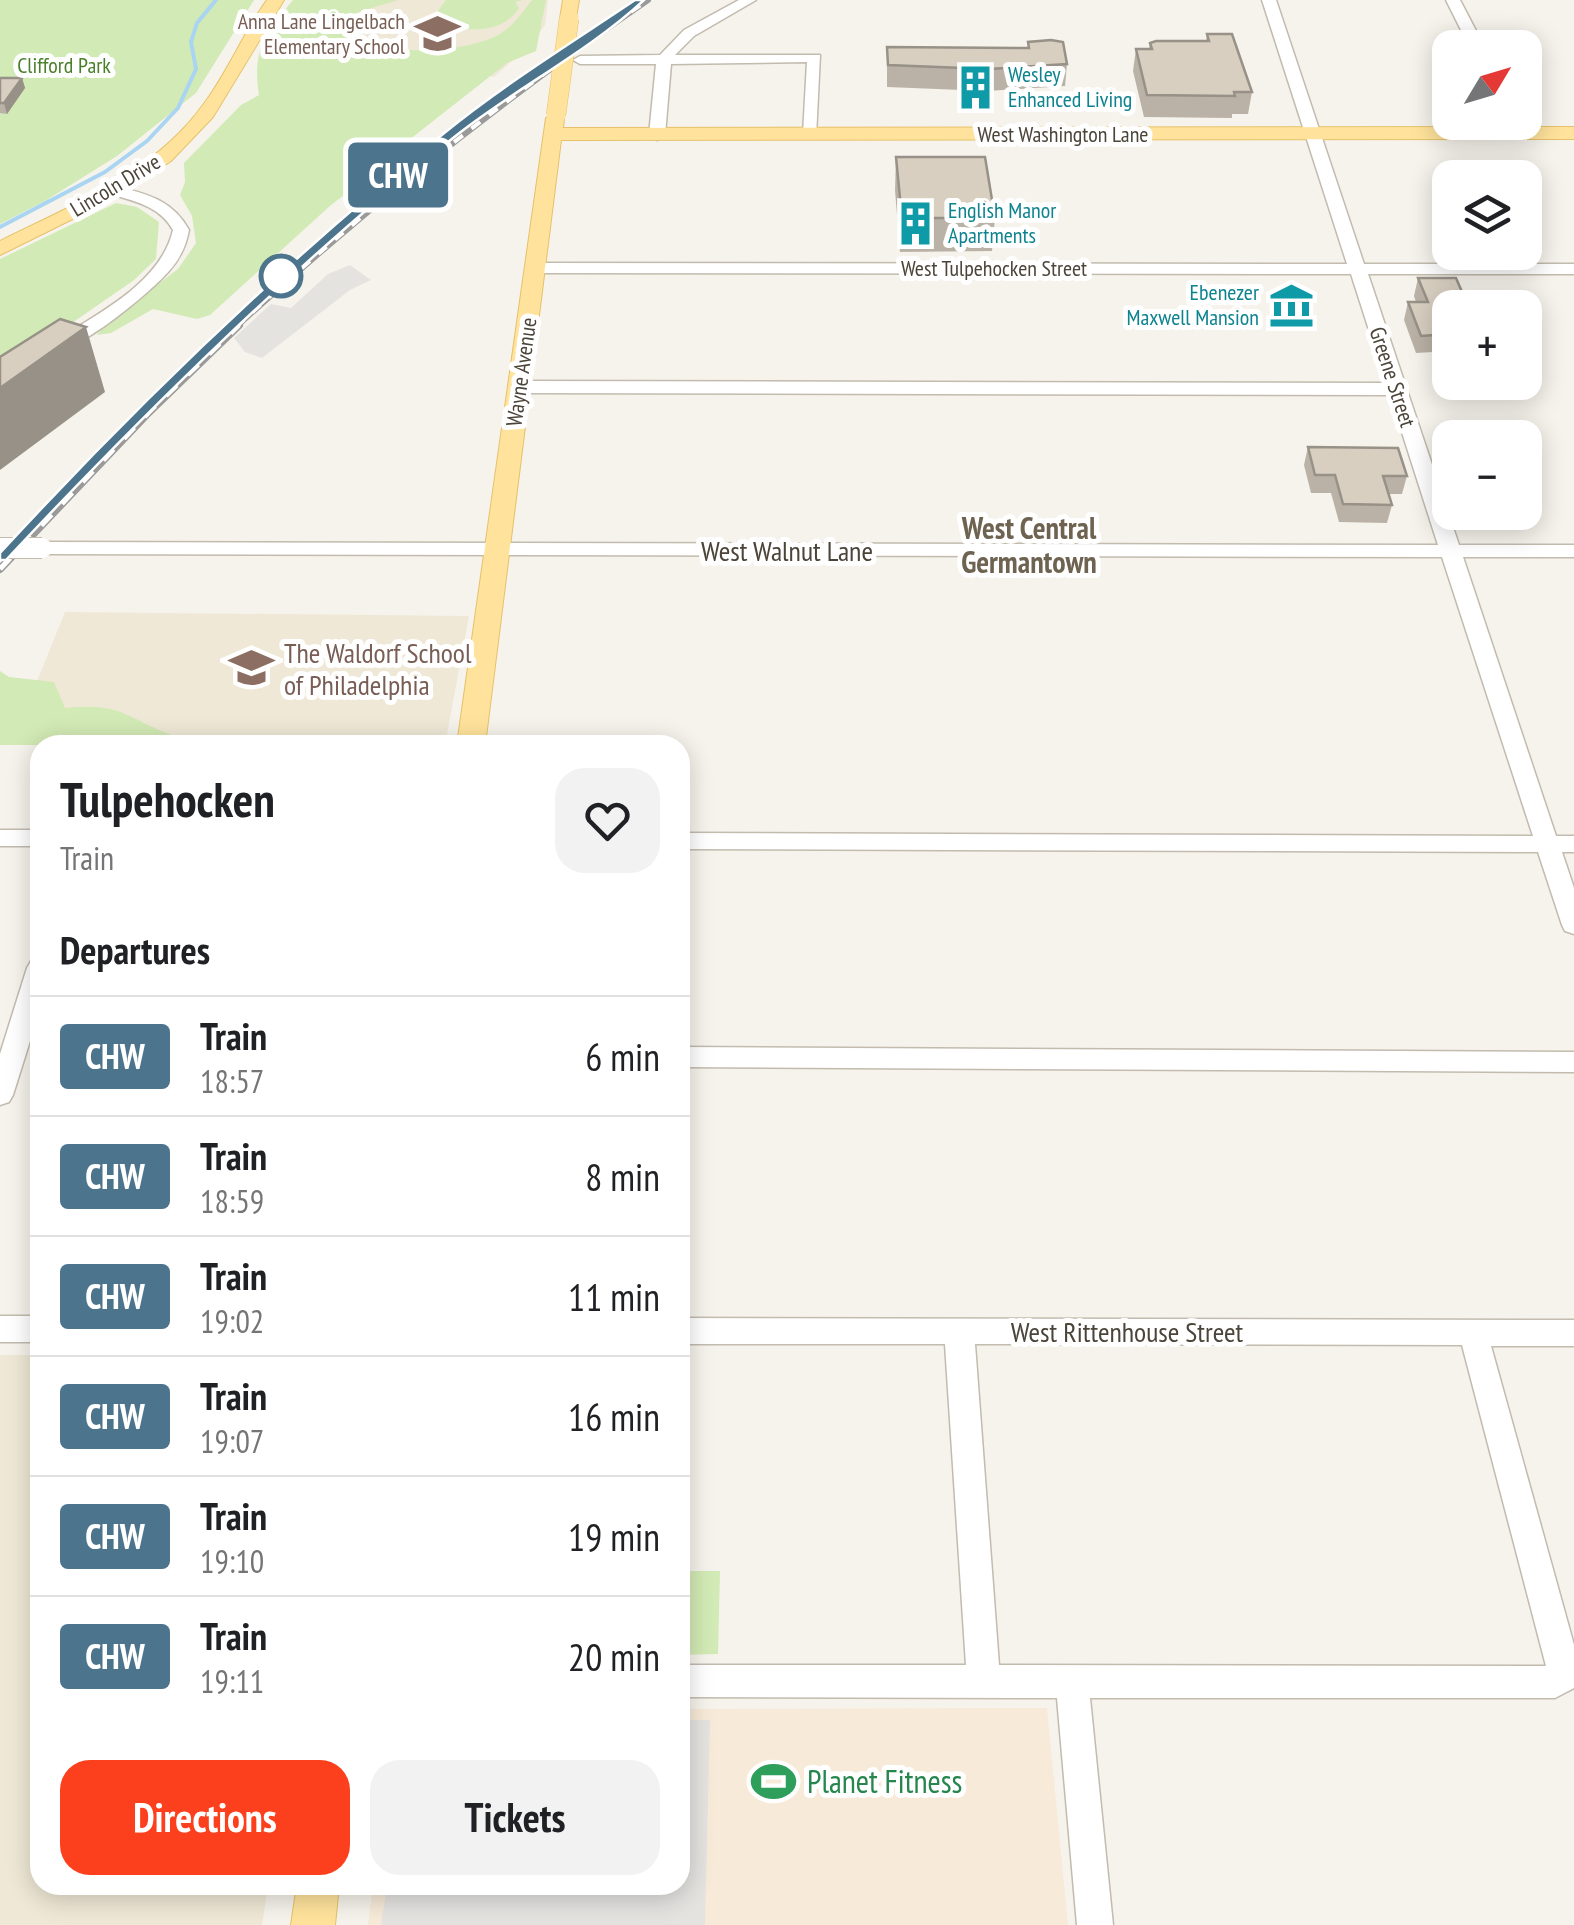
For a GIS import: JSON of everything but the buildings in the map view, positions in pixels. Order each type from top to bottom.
[{"type":"main road","name":"Lincoln Drive","points":[[0,248],[114,190],[156,162],[197,125],[216,101],[246,41],[276,0]]},
{"type":"main road","name":"Wayne Avenue","points":[[472,735],[570,10]]},
{"type":"main road","name":"West Washington Lane","points":[[554,125],[657,134],[1432,131]]},
{"type":"main road","name":"West Washington Lane","points":[[1542,130],[1574,134]]},
{"type":"main road","points":[[312,1925],[316,1895]]},
{"type":"street","points":[[657,134],[665,60],[675,45],[749,0]]},
{"type":"street","name":"Greene Street","points":[[1269,0],[1574,925]]},
{"type":"street","points":[[1452,0],[1468,30]]},
{"type":"street","points":[[580,60],[815,58],[812,134]]},
{"type":"street","points":[[42,358],[148,283],[178,248],[182,230],[171,212],[114,190]]},
{"type":"street","name":"West Tulpehocken Street","points":[[535,268],[1574,269]]},
{"type":"street","points":[[519,387],[1398,389]]},
{"type":"street","name":"West Walnut Lane","points":[[0,548],[1574,550]]},
{"type":"street","points":[[0,838],[30,838]]},
{"type":"street","points":[[690,842],[1574,844]]},
{"type":"street","points":[[0,1095],[30,1000]]},
{"type":"street","points":[[690,1057],[1574,1062]]},
{"type":"street","points":[[0,1329],[30,1329]]},
{"type":"street","name":"West Rittenhouse Street","points":[[690,1330],[1574,1333]]},
{"type":"street","points":[[959,1332],[984,1682]]},
{"type":"street","points":[[690,1681],[1548,1684],[1561,1680],[1563,1665],[1472,1333]]},
{"type":"street","points":[[1072,1682],[1095,1925]]},
{"type":"shaded area","name":"Anna Lane Lingelbach Elementary School","points":[[313,0],[548,0],[545,25],[533,42],[494,77],[296,22]]},
{"type":"shaded area","points":[[350,265],[371,280],[350,290],[262,358],[245,352],[234,338],[271,304],[291,308],[328,274]]},
{"type":"shaded area","name":"The Waldorf School of Philadelphia","points":[[65,612],[469,616],[447,735],[141,735],[145,722],[21,721]]},
{"type":"shaded area","points":[[0,1355],[30,1355],[30,1895],[266,1895],[262,1925],[0,1925]]},
{"type":"shaded area","points":[[1047,1708],[1068,1925],[368,1925],[372,1895],[690,1895],[690,1709]]},
{"type":"shaded area","points":[[690,1720],[710,1720],[705,1925],[381,1925],[386,1895],[690,1895]]},
{"type":"green space","name":"Clifford Park","points":[[0,0],[254,0],[196,93],[117,156],[0,224]]},
{"type":"green space","points":[[293,0],[398,0],[355,13],[357,34],[386,47],[427,50],[486,40],[510,27],[532,0],[546,0],[536,51],[507,63],[409,140],[397,155],[331,205],[210,315],[197,319],[153,309],[111,333],[97,335],[105,324],[178,269],[196,243],[192,216],[180,195],[185,182],[184,163],[241,105],[259,95],[259,54]]},
{"type":"green space","points":[[446,0],[523,0],[515,2],[519,8],[502,23],[469,29],[433,23]]},
{"type":"green space","points":[[116,203],[137,207],[159,222],[156,259],[134,280],[0,373],[0,259]]},
{"type":"green space","points":[[0,671],[9,677],[54,682],[65,708],[111,709],[172,735],[30,735],[30,745],[0,745]]},
{"type":"green space","points":[[690,1571],[720,1571],[718,1654],[690,1655]]},
{"type":"waterway","points":[[0,227],[105,172],[147,141],[178,108],[196,69],[191,42],[197,23],[216,0]]},
{"type":"railway","points":[[236,327],[436,156],[648,0]]},
{"type":"railway","points":[[0,569],[149,412],[239,325]]},
{"type":"train","name":"CHW","points":[[0,557],[138,412],[264,291],[450,134],[638,0]]},
{"type":"place","name":"Anna Lane Lingelbach Elementary School","points":[[438,34]]},
{"type":"place","name":"Wesley Enhanced Living","points":[[975,87]]},
{"type":"place","name":"English Manor Apartments","points":[[915,223]]},
{"type":"place","name":"Ebenezer Maxwell Mansion","points":[[1292,305]]},
{"type":"place","name":"The Waldorf School of Philadelphia","points":[[251,668]]},
{"type":"place","name":"Planet Fitness","points":[[774,1781]]},
{"type":"district","name":"West Central Germantown","points":[[1029,544]]}]
